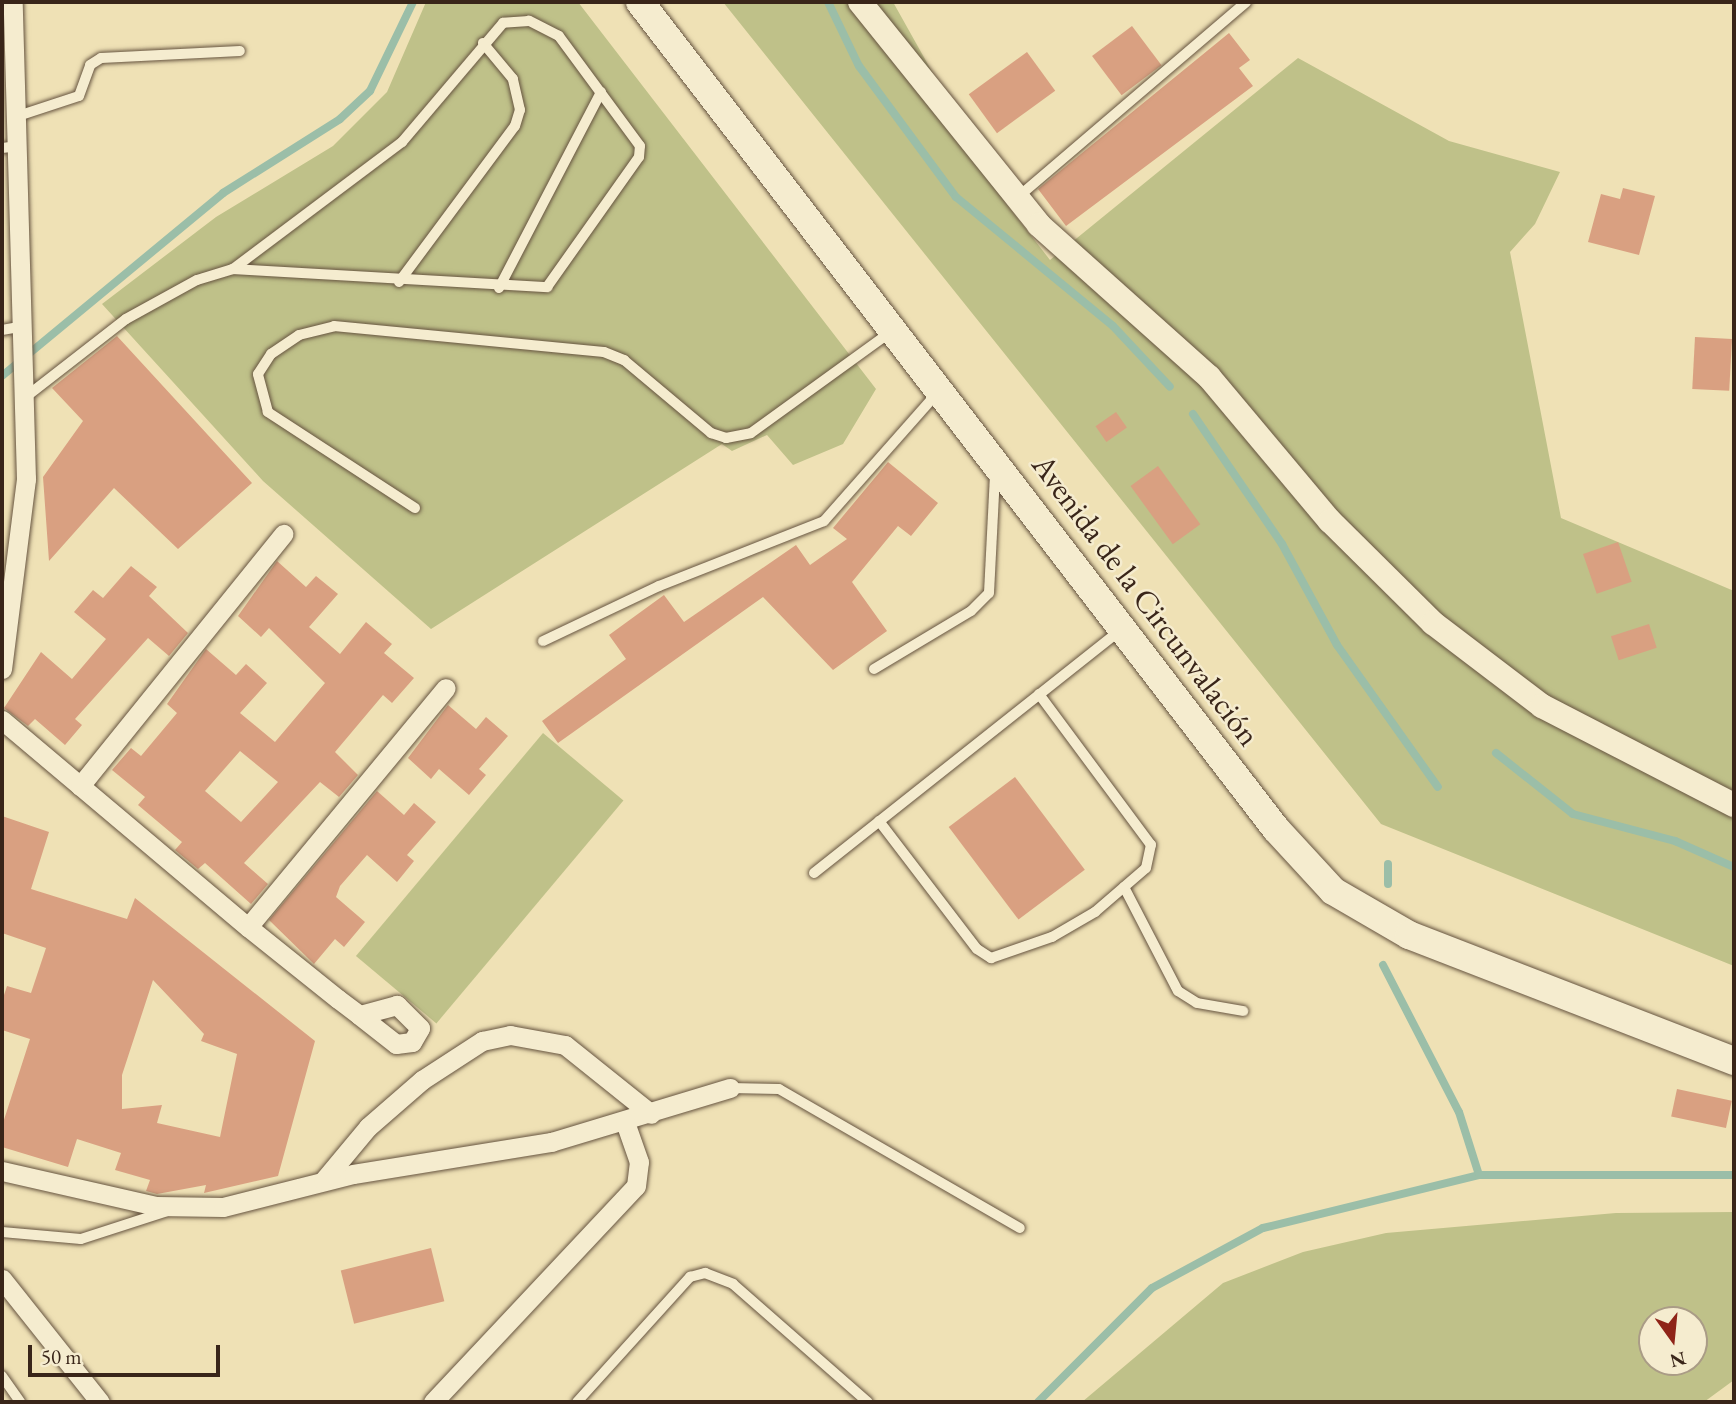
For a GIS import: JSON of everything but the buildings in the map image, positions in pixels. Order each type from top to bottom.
[{"type":"main road","name":"Avenida de la Circunvalación","points":[[640,2],[895,329],[1276,829],[1360,910],[1409,936],[1734,1061]]},
{"type":"street","points":[[2,669],[22,539],[27,396],[25,332],[10,147],[18,116],[13,2]]},
{"type":"street","points":[[860,2],[1015,199],[1209,377],[1330,521],[1433,623],[1542,706],[1734,805]]},
{"type":"street","points":[[80,786],[283,534]]},
{"type":"street","points":[[248,927],[446,688]]},
{"type":"street","points":[[2,720],[248,927],[359,1016]]},
{"type":"street","points":[[322,1182],[368,1127],[422,1080],[482,1041],[510,1035],[565,1045],[651,1114]]},
{"type":"street","points":[[2,1171],[175,1208],[248,1203],[322,1182],[551,1142],[625,1122],[730,1088]]},
{"type":"street","points":[[433,1402],[636,1186],[639,1163],[625,1122]]},
{"type":"street","points":[[2,1279],[100,1402]]},
{"type":"lane","points":[[1015,199],[1246,2]]},
{"type":"lane","points":[[27,396],[126,319],[197,280],[233,269],[402,142],[482,43],[503,23],[544,26],[559,36],[638,142],[639,157],[556,280],[542,289],[398,282],[233,269]]},
{"type":"lane","points":[[398,282],[515,126],[520,110],[513,79],[482,43]]},
{"type":"lane","points":[[18,116],[79,96],[90,65],[102,58],[240,51]]},
{"type":"lane","points":[[499,288],[601,92]]},
{"type":"lane","points":[[415,508],[268,412],[258,374],[271,354],[299,335],[334,326],[604,352],[624,359],[711,433],[738,437],[895,329]]},
{"type":"lane","points":[[2,330],[25,332]]},
{"type":"lane","points":[[543,640],[659,586],[824,521],[940,389]]},
{"type":"lane","points":[[874,669],[971,611],[989,593],[994,459]]},
{"type":"lane","points":[[814,873],[1124,628]]},
{"type":"lane","points":[[879,821],[977,949],[992,958],[1052,937],[1124,887],[1150,862],[1147,837],[1039,694]]},
{"type":"lane","points":[[1124,887],[1178,991],[1197,1003],[1243,1011]]},
{"type":"lane","points":[[730,1088],[779,1090],[1020,1228]]},
{"type":"lane","points":[[2,1232],[81,1239],[151,1221],[175,1208]]},
{"type":"lane","points":[[578,1402],[690,1278],[705,1273],[733,1284],[868,1402]]},
{"type":"lane","points":[[2,1376],[20,1402]]},
{"type":"green space","points":[[426,2],[578,2],[876,389],[843,444],[793,465],[767,435],[732,451],[722,444],[431,629],[263,481],[102,304],[216,217],[333,146],[387,92]]},
{"type":"green space","points":[[723,2],[893,2],[1005,202],[1050,260],[1298,58],[1449,141],[1560,172],[1535,224],[1510,252],[1561,518],[1734,591],[1734,966],[1381,824]]},
{"type":"green space","points":[[543,733],[623,800],[436,1023],[356,956]]},
{"type":"green space","points":[[1734,1212],[1734,1380],[1704,1402],[1082,1402],[1223,1283],[1303,1252],[1386,1233],[1616,1213]]},
{"type":"waterway","points":[[2,376],[223,193],[340,119],[370,91],[413,2]]},
{"type":"waterway","points":[[828,2],[859,66],[956,197],[1113,326],[1170,387]]},
{"type":"waterway","points":[[1193,414],[1282,544],[1337,645],[1438,787]]},
{"type":"waterway","points":[[1496,753],[1573,814],[1675,841],[1734,867]]},
{"type":"waterway","points":[[1388,864],[1388,884]]},
{"type":"waterway","points":[[1383,965],[1459,1112],[1479,1175]]},
{"type":"waterway","points":[[1038,1402],[1152,1288],[1263,1228],[1479,1175],[1734,1175]]}]
